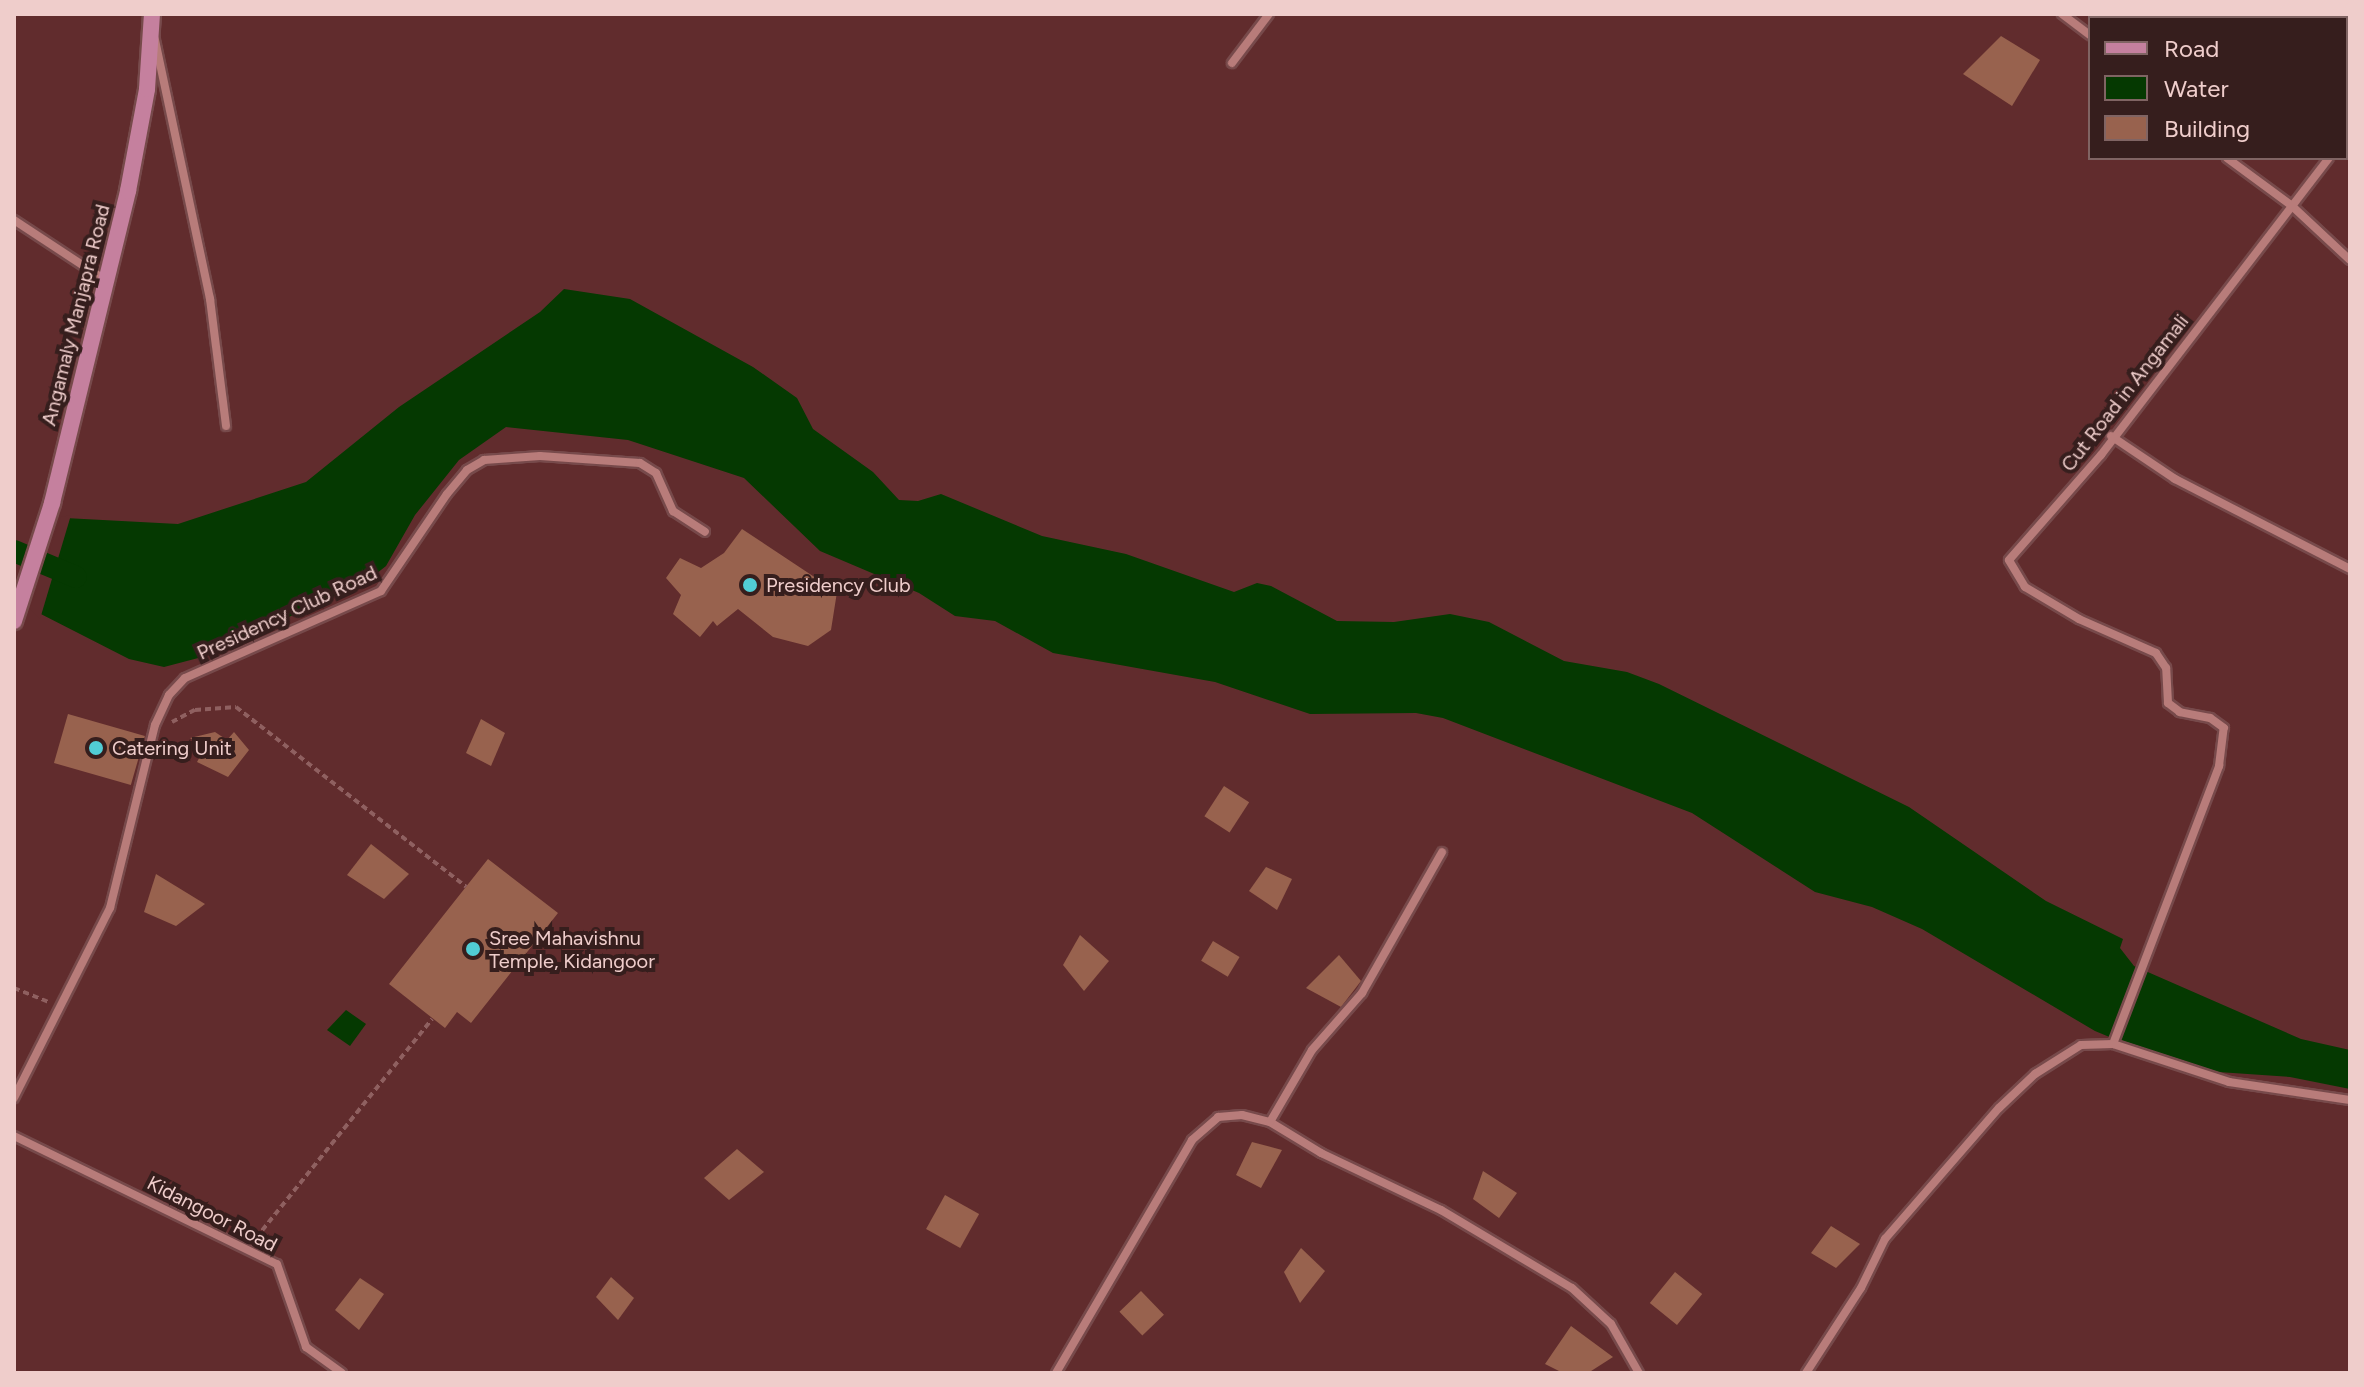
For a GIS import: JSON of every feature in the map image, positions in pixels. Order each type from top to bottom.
[{"type":"main road","name":"Angamaly Manjapra Road","points":[[14,621],[48,515],[137,145],[152,21]]},
{"type":"street","points":[[1232,63],[1269,14]]},
{"type":"street","points":[[2062,14],[2088,34]]},
{"type":"street","points":[[152,21],[210,299],[226,426]]},
{"type":"street","points":[[2230,160],[2292,206],[2350,260]]},
{"type":"street","name":"Cut Road in Angamali","points":[[2113,1044],[2153,949],[2173,880],[2219,766],[2224,728],[2210,718],[2180,712],[2168,703],[2166,668],[2156,653],[2079,619],[2025,587],[2009,560],[2101,455],[2111,436],[2327,160]]},
{"type":"street","points":[[14,220],[105,280]]},
{"type":"street","points":[[2111,436],[2175,479],[2350,569]]},
{"type":"street","name":"Presidency Club Road","points":[[153,733],[175,688],[185,678],[381,591],[447,494],[467,470],[484,460],[540,456],[640,463],[656,473],[673,511],[705,532]]},
{"type":"street","points":[[14,1098],[114,897],[153,733]]},
{"type":"street","points":[[1270,1122],[1312,1050],[1362,993],[1442,852]]},
{"type":"street","points":[[1806,1373],[1861,1288],[1885,1239],[1999,1108],[2035,1074],[2081,1045],[2113,1044],[2229,1082],[2350,1100]]},
{"type":"street","points":[[1056,1373],[1202,1127],[1228,1115],[1270,1122],[1321,1153],[1441,1210],[1572,1288],[1611,1324],[1639,1373]]},
{"type":"street","name":"Kidangoor Road","points":[[14,1136],[277,1264],[306,1347],[342,1373]]},
{"type":"path","points":[[153,733],[195,710],[236,707],[466,887]]},
{"type":"path","points":[[14,988],[60,1006]]},
{"type":"path","points":[[247,1249],[432,1019]]},
{"type":"water","points":[[564,289],[630,299],[753,367],[797,398],[813,429],[873,472],[899,500],[918,501],[941,494],[1042,536],[1126,554],[1234,592],[1257,583],[1271,586],[1337,621],[1394,622],[1450,614],[1489,622],[1564,661],[1627,672],[1659,684],[1909,807],[2046,901],[2123,939],[2120,948],[2134,966],[2301,1039],[2350,1050],[2350,1089],[2290,1077],[2189,1070],[2095,1031],[1922,929],[1872,907],[1815,892],[1692,813],[1443,718],[1416,713],[1310,714],[1215,682],[1053,653],[995,621],[955,616],[919,593],[820,551],[744,478],[628,440],[506,427],[459,460],[415,515],[386,566],[367,581],[202,657],[164,667],[129,659],[33,610],[65,518],[178,524],[306,482],[399,407],[540,312]]},
{"type":"water","points":[[346,1010],[366,1024],[350,1046],[327,1030]]},
{"type":"pier","points":[[71,515],[40,619],[30,609],[61,517]]},
{"type":"building","points":[[2001,36],[2040,60],[2012,106],[1963,74]]},
{"type":"building","name":"Presidency Club","points":[[742,529],[837,592],[831,630],[808,646],[773,637],[738,609],[717,626],[713,621],[700,637],[673,614],[681,595],[666,578],[680,558],[701,568],[724,553]]},
{"type":"building","name":"Catering Unit","points":[[68,714],[145,736],[131,785],[54,763]]},
{"type":"building","points":[[481,719],[505,733],[491,766],[466,753]]},
{"type":"building","points":[[215,732],[227,740],[234,732],[249,750],[228,777],[197,762],[204,749],[190,738]]},
{"type":"building","points":[[1224,786],[1249,802],[1230,833],[1204,816]]},
{"type":"building","points":[[371,844],[409,874],[384,899],[347,875]]},
{"type":"building","name":"Sree Mahavishnu Temple, Kidangoor","points":[[488,859],[558,913],[471,1023],[457,1012],[445,1028],[389,984]]},
{"type":"building","points":[[1266,867],[1292,879],[1277,910],[1249,891]]},
{"type":"building","points":[[156,874],[205,904],[176,926],[144,912]]},
{"type":"building","points":[[1080,935],[1109,961],[1084,991],[1063,965]]},
{"type":"building","points":[[1213,941],[1240,957],[1228,977],[1201,961]]},
{"type":"building","points":[[1339,955],[1361,981],[1341,1007],[1306,988]]},
{"type":"building","points":[[1252,1142],[1282,1150],[1261,1188],[1236,1175]]},
{"type":"building","points":[[737,1149],[764,1172],[729,1200],[704,1178]]},
{"type":"building","points":[[1483,1171],[1517,1193],[1499,1218],[1473,1199]]},
{"type":"building","points":[[945,1195],[979,1214],[960,1248],[926,1229]]},
{"type":"building","points":[[1831,1226],[1860,1244],[1836,1268],[1811,1253]]},
{"type":"building","points":[[1301,1248],[1325,1271],[1300,1303],[1284,1272]]},
{"type":"building","points":[[1675,1272],[1702,1294],[1677,1325],[1650,1303]]},
{"type":"building","points":[[611,1277],[634,1298],[618,1320],[596,1297]]},
{"type":"building","points":[[360,1278],[384,1294],[359,1330],[335,1310]]},
{"type":"building","points":[[1141,1291],[1164,1315],[1142,1336],[1119,1312]]},
{"type":"building","points":[[1571,1326],[1613,1357],[1588,1373],[1563,1373],[1545,1364]]},
{"type":"waterway","points":[[14,551],[76,577]]},
{"type":"place","name":"Presidency Club","points":[[750,585]]},
{"type":"place","name":"Catering Unit","points":[[96,748]]},
{"type":"place","name":"Sree Mahavishnu Temple, Kidangoor","points":[[473,949]]}]
